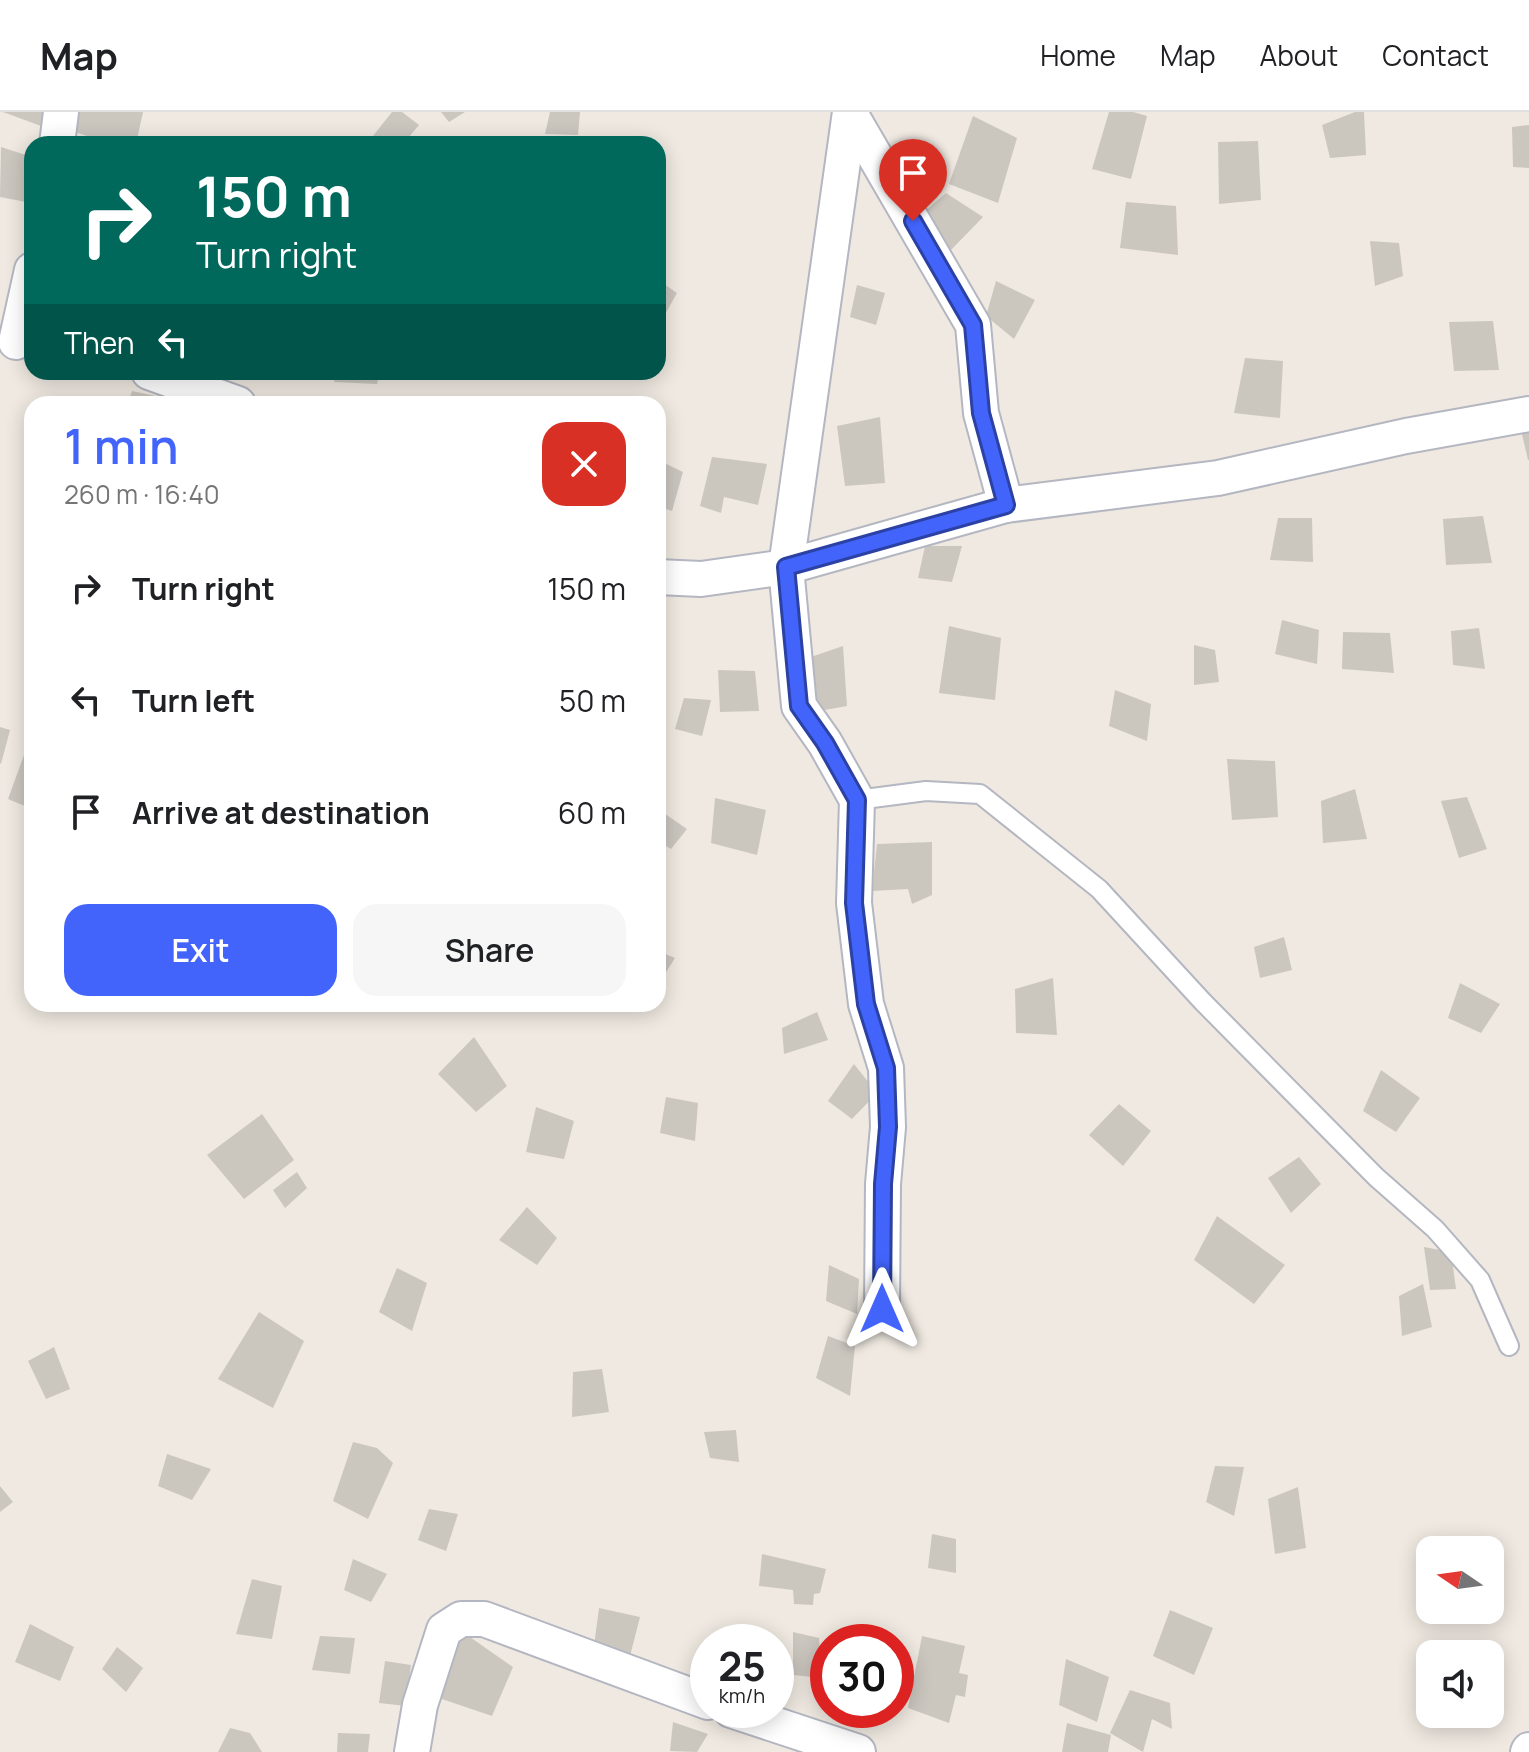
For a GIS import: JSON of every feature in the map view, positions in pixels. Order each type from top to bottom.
[{"type":"street","points":[[58,136],[61,112]]},
{"type":"street","points":[[850,114],[973,325],[981,413],[1006,505]]},
{"type":"street","points":[[850,114],[786,567],[799,706],[825,743],[857,800],[854,903],[866,1004],[886,1068],[888,1127],[883,1184],[882,1309]]},
{"type":"street","points":[[16,342],[24,306]]},
{"type":"street","points":[[171,380],[216,396]]},
{"type":"street","points":[[666,577],[701,579],[786,567],[1006,505],[1218,478],[1406,436],[1529,414]]},
{"type":"street","points":[[412,1752],[420,1705],[444,1630],[461,1619],[484,1619],[690,1695]]},
{"type":"street","points":[[785,1728],[858,1752]]},
{"type":"lane","points":[[857,800],[926,791],[980,794],[1099,889],[1267,1068],[1376,1177],[1435,1229],[1480,1280],[1509,1346]]},
{"type":"building","points":[[3,112],[45,112],[41,126]]},
{"type":"building","points":[[80,112],[143,112],[138,136],[87,136],[75,132]]},
{"type":"building","points":[[392,112],[402,112],[419,125],[410,136],[373,136]]},
{"type":"building","points":[[441,112],[465,112],[449,122]]},
{"type":"building","points":[[550,112],[580,112],[578,135],[545,134]]},
{"type":"building","points":[[1109,112],[1133,112],[1147,116],[1131,179],[1092,169]]},
{"type":"building","points":[[1355,112],[1364,112],[1366,155],[1330,158],[1322,125]]},
{"type":"building","points":[[973,116],[1017,138],[998,203],[949,184]]},
{"type":"building","points":[[1529,125],[1529,168],[1513,167],[1512,127]]},
{"type":"building","points":[[1258,141],[1261,200],[1219,204],[1218,142]]},
{"type":"building","points":[[1,147],[24,154],[24,202],[0,197]]},
{"type":"building","points":[[946,193],[983,217],[950,251],[923,213]]},
{"type":"building","points":[[1126,202],[1176,206],[1178,255],[1120,248]]},
{"type":"building","points":[[1370,241],[1399,243],[1403,276],[1375,286]]},
{"type":"building","points":[[996,281],[1035,300],[1014,339],[986,316]]},
{"type":"building","points":[[666,285],[677,293],[666,313]]},
{"type":"building","points":[[857,285],[885,293],[876,325],[850,317]]},
{"type":"building","points":[[1493,321],[1499,370],[1454,371],[1449,322]]},
{"type":"building","points":[[1245,358],[1283,361],[1280,418],[1234,413]]},
{"type":"building","points":[[335,380],[378,380],[377,384]]},
{"type":"building","points":[[132,391],[156,396],[130,396]]},
{"type":"building","points":[[880,417],[885,483],[845,486],[837,426]]},
{"type":"building","points":[[1529,428],[1529,460],[1528,460],[1521,430]]},
{"type":"building","points":[[712,457],[767,464],[758,505],[724,497],[721,513],[700,506]]},
{"type":"building","points":[[666,464],[683,472],[672,511],[666,509]]},
{"type":"building","points":[[1483,516],[1492,563],[1446,565],[1443,519]]},
{"type":"building","points":[[1278,518],[1312,518],[1313,562],[1270,560]]},
{"type":"building","points":[[925,546],[962,546],[952,582],[918,578]]},
{"type":"building","points":[[1282,620],[1319,630],[1317,664],[1275,654]]},
{"type":"building","points":[[949,626],[1001,638],[995,700],[939,693]]},
{"type":"building","points":[[1479,628],[1485,669],[1453,665],[1451,631]]},
{"type":"building","points":[[1343,632],[1390,633],[1394,673],[1342,669]]},
{"type":"building","points":[[1194,645],[1215,650],[1219,682],[1194,685]]},
{"type":"building","points":[[843,646],[847,706],[808,713],[802,660]]},
{"type":"building","points":[[718,670],[755,671],[759,711],[720,712]]},
{"type":"building","points":[[1115,690],[1151,704],[1147,741],[1109,726]]},
{"type":"building","points":[[684,698],[711,700],[702,736],[675,729]]},
{"type":"building","points":[[0,727],[10,730],[1,764],[0,763]]},
{"type":"building","points":[[24,755],[24,806],[8,799]]},
{"type":"building","points":[[1227,759],[1275,761],[1278,817],[1232,820]]},
{"type":"building","points":[[1355,789],[1367,839],[1323,843],[1321,801]]},
{"type":"building","points":[[1467,797],[1487,849],[1459,858],[1441,801]]},
{"type":"building","points":[[715,798],[766,810],[757,855],[711,843]]},
{"type":"building","points":[[666,815],[687,829],[671,849],[666,846]]},
{"type":"building","points":[[932,842],[932,895],[912,904],[908,889],[872,891],[877,844]]},
{"type":"building","points":[[1284,937],[1292,970],[1260,978],[1254,947]]},
{"type":"building","points":[[666,954],[675,958],[666,972]]},
{"type":"building","points":[[1053,978],[1057,1035],[1016,1033],[1015,989]]},
{"type":"building","points":[[1460,983],[1500,1004],[1481,1033],[1448,1018]]},
{"type":"building","points":[[817,1012],[828,1040],[784,1054],[782,1028]]},
{"type":"building","points":[[474,1037],[507,1086],[476,1112],[438,1074]]},
{"type":"building","points":[[854,1064],[877,1093],[852,1119],[828,1101]]},
{"type":"building","points":[[1381,1070],[1420,1098],[1396,1132],[1363,1111]]},
{"type":"building","points":[[666,1097],[698,1103],[695,1141],[660,1133]]},
{"type":"building","points":[[1119,1104],[1151,1131],[1123,1166],[1089,1135]]},
{"type":"building","points":[[536,1107],[574,1121],[564,1159],[526,1152]]},
{"type":"building","points":[[262,1114],[294,1160],[244,1199],[207,1155]]},
{"type":"building","points":[[1299,1157],[1321,1184],[1291,1213],[1268,1178]]},
{"type":"building","points":[[297,1172],[307,1188],[285,1208],[273,1190]]},
{"type":"building","points":[[527,1207],[557,1238],[537,1265],[499,1240]]},
{"type":"building","points":[[1217,1216],[1285,1265],[1254,1304],[1194,1260]]},
{"type":"building","points":[[1424,1247],[1451,1252],[1456,1289],[1430,1290]]},
{"type":"building","points":[[829,1265],[859,1279],[857,1314],[826,1301]]},
{"type":"building","points":[[397,1268],[427,1283],[412,1331],[379,1312]]},
{"type":"building","points":[[1423,1284],[1432,1327],[1402,1336],[1399,1296]]},
{"type":"building","points":[[259,1312],[304,1341],[273,1408],[218,1379]]},
{"type":"building","points":[[828,1336],[855,1346],[850,1396],[816,1378]]},
{"type":"building","points":[[54,1347],[70,1389],[46,1399],[28,1361]]},
{"type":"building","points":[[602,1369],[609,1412],[572,1417],[573,1372]]},
{"type":"building","points":[[736,1430],[739,1462],[710,1458],[704,1432]]},
{"type":"building","points":[[353,1442],[377,1448],[393,1463],[368,1519],[333,1501]]},
{"type":"building","points":[[167,1454],[211,1469],[192,1500],[158,1486]]},
{"type":"building","points":[[1215,1466],[1244,1467],[1234,1516],[1206,1502]]},
{"type":"building","points":[[0,1486],[13,1502],[0,1512]]},
{"type":"building","points":[[1298,1487],[1306,1548],[1275,1554],[1268,1499]]},
{"type":"building","points":[[429,1509],[458,1514],[446,1551],[418,1540]]},
{"type":"building","points":[[932,1534],[956,1539],[956,1573],[928,1568]]},
{"type":"building","points":[[762,1554],[826,1569],[820,1593],[814,1594],[813,1605],[794,1604],[793,1590],[759,1586]]},
{"type":"building","points":[[353,1559],[387,1574],[371,1602],[344,1590]]},
{"type":"building","points":[[252,1579],[282,1586],[272,1639],[236,1634]]},
{"type":"building","points":[[599,1608],[640,1617],[629,1660],[594,1646]]},
{"type":"building","points":[[1170,1610],[1213,1628],[1194,1675],[1153,1656]]},
{"type":"building","points":[[30,1624],[74,1647],[60,1681],[15,1662]]},
{"type":"building","points":[[457,1628],[513,1667],[492,1716],[433,1696]]},
{"type":"building","points":[[794,1632],[810,1636],[810,1677],[794,1675]]},
{"type":"building","points":[[320,1636],[355,1638],[350,1674],[312,1670]]},
{"type":"building","points":[[922,1636],[965,1646],[959,1673],[968,1675],[965,1697],[956,1695],[949,1723],[914,1710],[914,1677]]},
{"type":"building","points":[[117,1647],[143,1668],[126,1692],[102,1669]]},
{"type":"building","points":[[1066,1659],[1109,1677],[1097,1722],[1059,1705]]},
{"type":"building","points":[[385,1661],[411,1665],[406,1706],[379,1703]]},
{"type":"building","points":[[1130,1690],[1170,1703],[1172,1729],[1152,1719],[1143,1752],[1110,1733]]},
{"type":"building","points":[[673,1722],[708,1734],[697,1752],[670,1751]]},
{"type":"building","points":[[1067,1723],[1111,1735],[1108,1752],[1062,1752]]},
{"type":"building","points":[[230,1728],[250,1733],[262,1752],[218,1752]]},
{"type":"building","points":[[338,1733],[370,1734],[368,1752],[337,1752]]},
{"type":"route","points":[[882,1309],[883,1184],[888,1127],[886,1068],[866,1004],[854,903],[857,800],[825,743],[799,706],[786,567],[1006,505],[981,413],[973,325],[913,221]]}]
